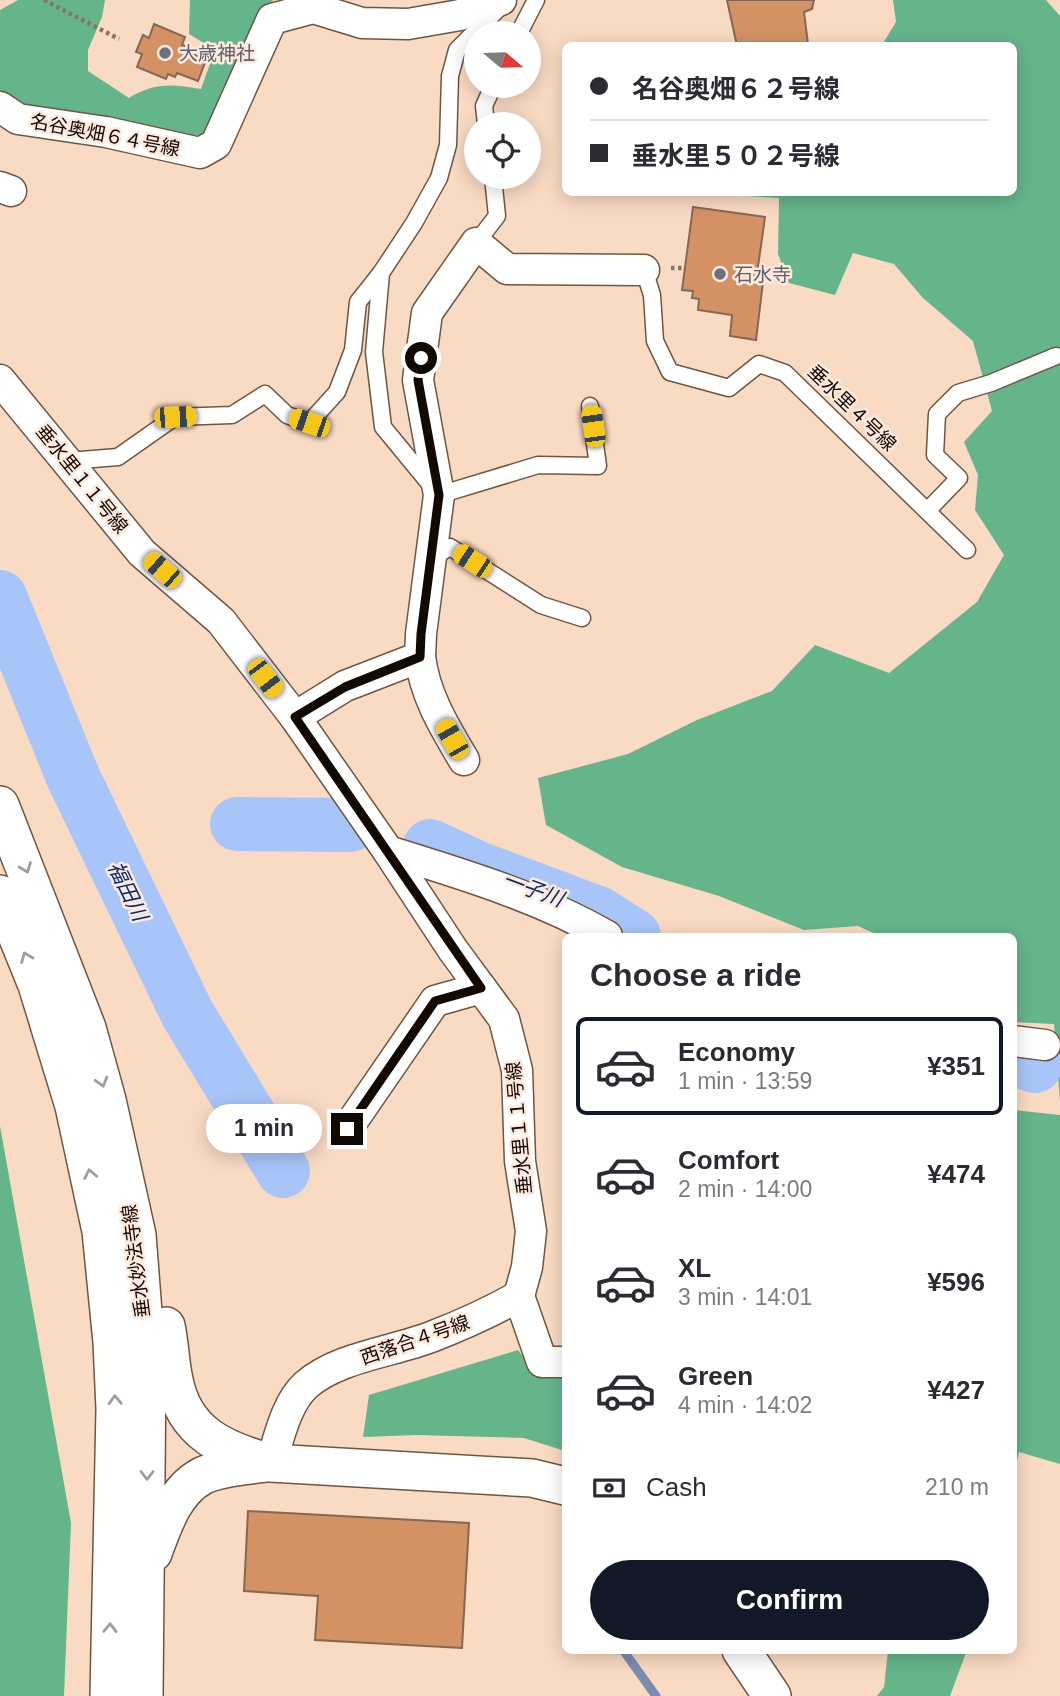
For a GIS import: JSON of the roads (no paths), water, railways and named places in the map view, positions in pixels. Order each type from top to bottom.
[{"type":"street","name":"名谷奥畑６４号線","points":[[0,107],[18,119],[106,132],[200,153],[216,144],[272,19],[313,4],[362,23],[408,24],[460,15],[501,0]]},
{"type":"street","points":[[464,760],[439,718],[422,678],[420,657],[439,495],[418,380],[427,313],[476,243],[508,269],[644,270]]},
{"type":"street","name":"垂水里１１号線","points":[[0,380],[142,553],[221,621],[295,717],[503,1019],[517,1070],[520,1161],[531,1231],[527,1267],[519,1296]]},
{"type":"street","points":[[295,717],[345,687],[420,657]]},
{"type":"street","name":"垂水妙法寺線","points":[[0,805],[87,1028],[107,1100],[137,1236],[147,1364],[144,1696]]},
{"type":"street","points":[[388,850],[461,874],[575,918],[602,933]]},
{"type":"street","name":"垂水妙法寺線","points":[[0,894],[37,985],[74,1106],[101,1231],[112,1342],[115,1409],[109,1696]]},
{"type":"street","points":[[347,1129],[435,1001],[481,988]]},
{"type":"street","points":[[1017,1042],[1045,1045]]},
{"type":"street","points":[[137,1236],[158,1291],[169,1337],[174,1382],[185,1415],[206,1437],[234,1452],[271,1463]]},
{"type":"street","points":[[519,1296],[542,1362],[562,1362]]},
{"type":"street","name":"西落合４号線","points":[[271,1463],[289,1410],[304,1386],[327,1369],[431,1337],[487,1314],[519,1296]]},
{"type":"street","points":[[147,1570],[166,1517],[186,1489],[202,1476],[225,1470],[271,1463],[532,1478],[562,1485]]},
{"type":"street","points":[[744,1654],[772,1696]]},
{"type":"lane","points":[[68,461],[118,457],[175,417],[232,415],[265,394],[287,415],[309,423],[337,392],[353,350],[358,302],[414,223],[439,178],[448,145],[450,76],[457,51],[507,0]]},
{"type":"lane","points":[[525,21],[536,0]]},
{"type":"lane","points":[[476,243],[497,216],[494,189]]},
{"type":"lane","name":"垂水里４号線","points":[[644,270],[652,295],[655,341],[670,372],[729,388],[759,364],[785,373],[967,550]]},
{"type":"lane","points":[[381,273],[374,352],[383,427],[439,495],[538,465],[598,466],[590,406]]},
{"type":"lane","points":[[927,511],[959,478],[935,455],[937,414],[958,393],[991,383],[1056,356]]},
{"type":"lane","points":[[432,558],[450,547],[541,605],[582,618]]},
{"type":"waterway","name":"福田川","points":[[0,597],[73,777],[187,1013],[283,1171]]},
{"type":"waterway","name":"一子川","points":[[237,824],[350,825]]},
{"type":"waterway","name":"一子川","points":[[430,846],[480,869],[598,913],[629,933]]},
{"type":"waterway","name":"一子川","points":[[1017,1060],[1035,1066]]},
{"type":"waterway","points":[[626,1654],[656,1696]]},
{"type":"place","name":"大歳神社","points":[[165,53]]},
{"type":"place","name":"石水寺","points":[[720,274]]}]
